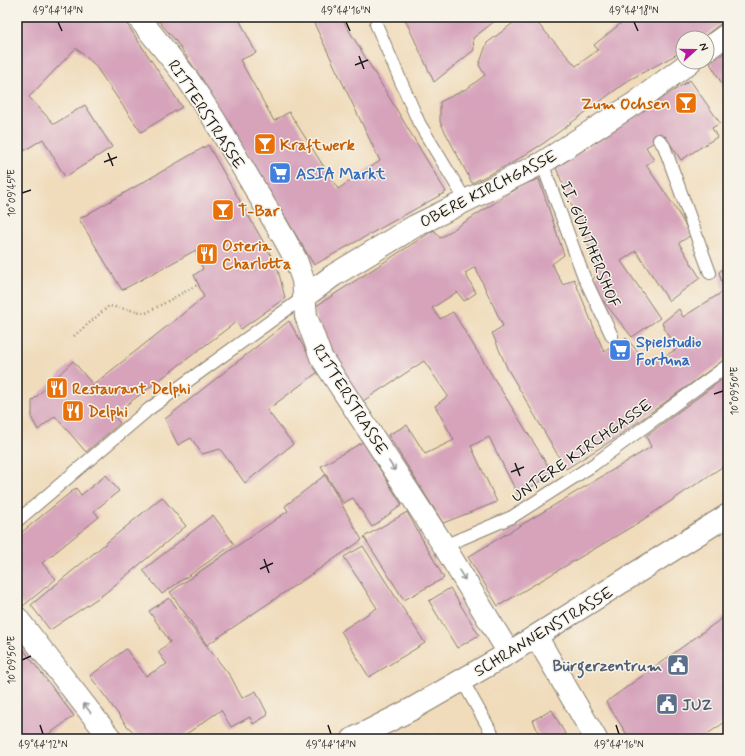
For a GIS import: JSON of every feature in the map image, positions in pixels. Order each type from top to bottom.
[{"type":"street","name":"RITTERSTRASSE","points":[[138,17],[187,78],[214,119],[296,260],[303,280],[306,316],[321,357],[444,546],[509,653]]},
{"type":"street","points":[[715,43],[728,34]]},
{"type":"street","name":"OBERE KIRCHGASSE","points":[[304,297],[334,275],[415,226],[542,163],[638,108],[681,70]]},
{"type":"street","name":"SCHRANNENSTRASSE","points":[[353,739],[378,734],[462,680],[509,653],[728,515]]},
{"type":"street","points":[[17,618],[103,736]]},
{"type":"street","points":[[536,636],[596,739]]},
{"type":"lane","points":[[376,24],[419,124],[466,201]]},
{"type":"lane","points":[[659,140],[664,146],[710,273]]},
{"type":"lane","name":"II. GÜNTHERSHOF","points":[[542,163],[584,277],[612,336]]},
{"type":"lane","points":[[17,521],[149,409],[304,297]]},
{"type":"lane","name":"UNTERE KIRCHGASSE","points":[[444,546],[512,517],[593,465],[728,365]]},
{"type":"lane","points":[[462,680],[495,739]]},
{"type":"path","points":[[74,336],[109,306],[146,313],[198,284]]},
{"type":"building","points":[[17,17],[120,17],[129,27],[182,107],[141,132],[94,64],[76,48],[29,97],[54,124],[85,105],[112,147],[65,177],[43,139],[17,155]]},
{"type":"building","points":[[155,17],[238,17],[256,53],[240,60],[274,121],[289,112],[338,189],[380,161],[311,17],[341,17],[446,192],[314,265],[202,79],[175,40]]},
{"type":"building","points":[[404,17],[500,17],[473,38],[474,50],[434,82]]},
{"type":"building","points":[[521,17],[532,17],[576,66],[598,50],[594,45],[620,24],[614,17],[728,18],[712,30],[675,30],[675,55],[629,80],[544,143],[512,163],[472,183],[440,122],[440,102],[468,88],[485,75],[479,65],[487,43]]},
{"type":"building","points":[[728,50],[728,94],[714,70],[715,59]]},
{"type":"building","points":[[690,80],[720,123],[712,128],[717,137],[681,160],[665,136],[646,147],[654,160],[646,165],[674,206],[691,235],[679,243],[700,278],[669,301],[636,251],[621,261],[660,318],[632,337],[601,298],[592,280],[597,275],[591,251],[556,168]]},
{"type":"building","points":[[208,145],[277,266],[285,298],[241,329],[236,322],[113,415],[120,423],[86,452],[55,416],[38,430],[32,419],[32,401],[73,361],[93,385],[204,297],[194,275],[203,269],[196,250],[122,290],[79,219]]},
{"type":"building","points":[[539,179],[564,255],[552,264],[563,285],[574,279],[604,352],[626,338],[650,365],[675,350],[662,323],[679,309],[683,317],[724,291],[719,272],[728,265],[728,357],[614,439],[566,469],[507,368],[492,333],[503,326],[475,267],[465,273],[476,293],[464,301],[457,292],[432,308],[440,319],[453,312],[553,474],[518,495],[489,437],[471,446],[497,502],[443,523],[388,435],[407,425],[425,454],[454,440],[435,406],[448,396],[424,361],[363,401],[331,355],[313,308],[434,230],[440,238],[524,184]]},
{"type":"building","points":[[289,321],[318,372],[267,410],[293,444],[245,483],[220,449],[202,454],[191,438],[178,445],[165,419]]},
{"type":"building","points":[[728,375],[728,463],[638,523],[498,606],[468,557],[651,447],[646,436]]},
{"type":"building","points":[[363,442],[402,505],[372,527],[353,498],[343,503],[321,466]]},
{"type":"building","points":[[106,475],[119,491],[94,511],[99,517],[42,563],[56,579],[23,606],[17,599],[17,536],[76,488],[81,495]]},
{"type":"building","points":[[325,475],[362,540],[207,645],[170,592],[288,511],[285,506]]},
{"type":"building","points":[[162,497],[186,526],[104,594],[50,630],[31,605]]},
{"type":"building","points":[[407,512],[444,578],[404,600],[364,537]]},
{"type":"building","points":[[213,515],[234,544],[162,594],[143,570]]},
{"type":"building","points":[[363,546],[425,643],[369,677],[341,631],[377,608],[344,557]]},
{"type":"building","points":[[450,588],[479,635],[457,648],[429,601]]},
{"type":"building","points":[[169,598],[231,677],[242,698],[256,691],[268,715],[253,724],[250,717],[231,727],[221,710],[179,739],[141,739],[127,726],[90,676],[126,649],[146,676],[167,664],[158,652],[170,642],[149,611]]},
{"type":"building","points":[[728,614],[728,720],[700,739],[630,739],[606,702]]},
{"type":"building","points":[[17,641],[74,716],[42,739],[17,739]]},
{"type":"building","points":[[552,710],[568,739],[535,739],[540,737],[533,720]]},
{"type":"place","name":"Zum Ochsen","points":[[686,103]]},
{"type":"place","name":"Kraftwerk","points":[[265,144]]},
{"type":"place","name":"ASIA Markt","points":[[280,173]]},
{"type":"place","name":"T-Bar","points":[[223,210]]},
{"type":"place","name":"Osteria Charlotta","points":[[207,254]]},
{"type":"place","name":"Spielstudio Fortuna","points":[[620,350]]},
{"type":"place","name":"Restaurant Delphi","points":[[57,388]]},
{"type":"place","name":"Delphi","points":[[73,411]]},
{"type":"place","name":"Bürgerzentrum","points":[[678,665]]},
{"type":"place","name":"JUZ","points":[[667,704]]}]
